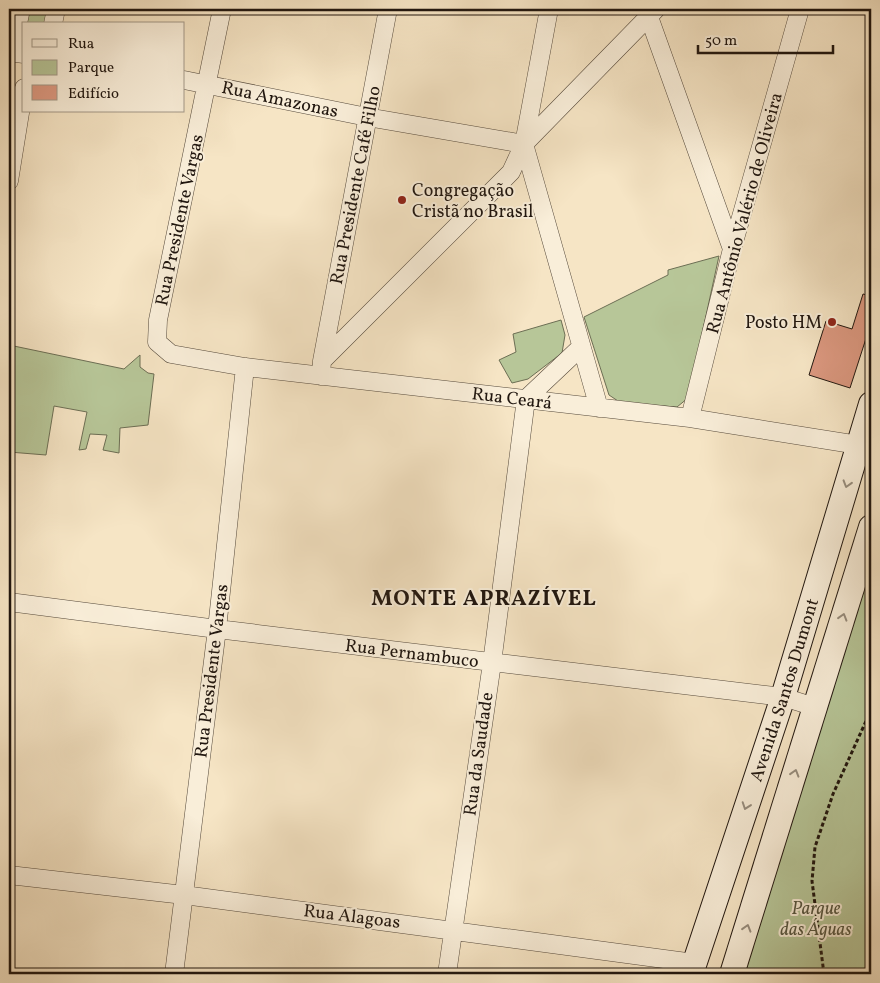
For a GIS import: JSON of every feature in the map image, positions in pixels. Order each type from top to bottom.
[{"type":"street","points":[[21,9],[16,33],[22,43]]},
{"type":"street","points":[[53,22],[56,9]]},
{"type":"street","name":"Rua Presidente Vargas","points":[[157,342],[158,320],[222,9]]},
{"type":"street","name":"Rua Presidente Café Filho","points":[[321,369],[388,9]]},
{"type":"street","points":[[321,369],[511,172],[524,144],[549,9]]},
{"type":"street","name":"Rua Antônio Valério de Oliveira","points":[[690,418],[732,249],[800,9]]},
{"type":"street","points":[[524,144],[653,13],[732,249]]},
{"type":"street","points":[[9,52],[22,54]]},
{"type":"street","name":"Rua Amazonas","points":[[185,80],[367,117],[524,144]]},
{"type":"street","points":[[9,182],[22,101]]},
{"type":"street","points":[[524,144],[599,408]]},
{"type":"street","name":"Rua Ceará","points":[[157,342],[171,354],[245,367],[321,369],[526,399],[690,418],[865,446]]},
{"type":"street","points":[[526,399],[581,347]]},
{"type":"street","name":"Rua Presidente Vargas","points":[[174,974],[217,629],[245,367]]},
{"type":"street","name":"Rua da Saudade","points":[[447,974],[492,663],[526,399]]},
{"type":"street","name":"Avenida Santos Dumont","points":[[692,969],[865,446],[871,404]]},
{"type":"street","name":"Avenida Santos Dumont","points":[[732,974],[871,526]]},
{"type":"street","name":"Rua Pernambuco","points":[[9,602],[492,663],[783,697],[815,707]]},
{"type":"street","name":"Rua Alagoas","points":[[9,875],[184,894],[452,930],[692,969]]},
{"type":"path","points":[[824,974],[812,881],[816,847],[832,794],[871,710]]},
{"type":"green space","points":[[27,9],[49,9],[46,22],[25,22]]},
{"type":"green space","points":[[719,256],[688,398],[677,407],[621,403],[609,395],[584,317],[668,275],[668,270]]},
{"type":"green space","points":[[561,320],[565,335],[562,353],[528,379],[512,383],[499,360],[516,352],[513,334]]},
{"type":"green space","points":[[9,345],[124,369],[140,355],[140,367],[148,373],[154,374],[148,425],[120,428],[119,453],[103,450],[107,435],[90,434],[86,449],[79,450],[87,412],[54,406],[46,455],[9,452]]},
{"type":"green space","name":"Parque das Águas","points":[[871,559],[871,974],[740,974]]},
{"type":"water","points":[[871,780],[871,859],[866,812]]},
{"type":"building","points":[[863,294],[871,296],[871,323],[850,388],[809,375],[826,321],[852,329]]},
{"type":"place","name":"Congregação Cristã no Brasil","points":[[402,200]]},
{"type":"place","name":"Posto HM","points":[[832,322]]},
{"type":"district","name":"MONTE APRAZÍVEL","points":[[484,597]]}]
